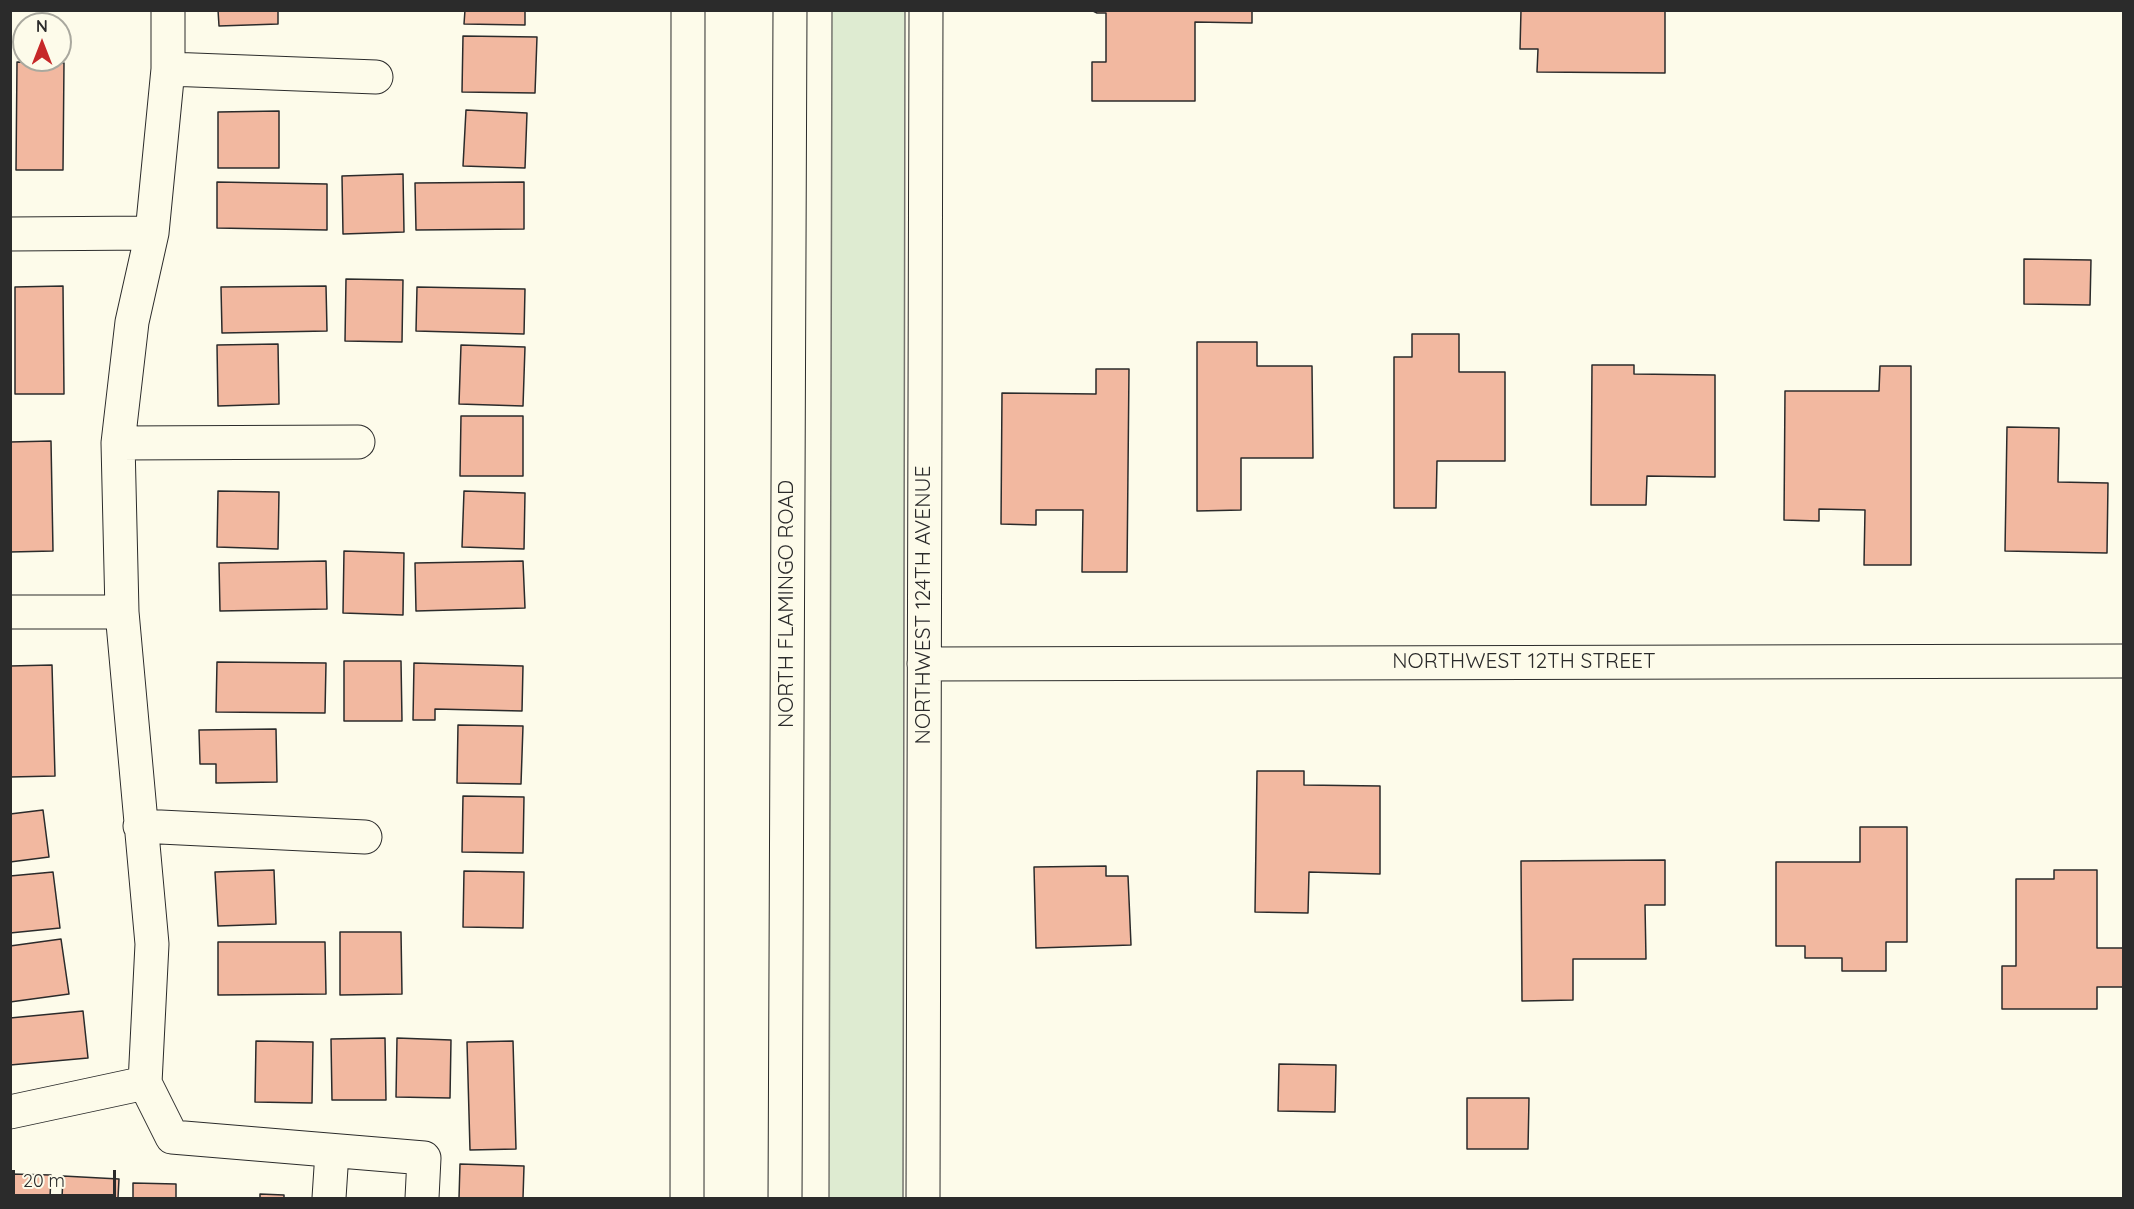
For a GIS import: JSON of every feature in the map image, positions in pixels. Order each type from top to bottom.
[{"type":"main road","points":[[168,10],[168,69],[152,233],[132,322],[118,443],[122,612],[152,944],[145,1083],[172,1137],[423,1158],[422,1198]]},
{"type":"main road","points":[[687,1198],[688,10]]},
{"type":"main road","name":"NORTH FLAMINGO ROAD","points":[[785,1198],[790,10]]},
{"type":"main road","name":"NORTHWEST 124TH AVENUE","points":[[923,1198],[926,10]]},
{"type":"main road","points":[[168,69],[376,77]]},
{"type":"main road","points":[[10,234],[152,233]]},
{"type":"main road","points":[[118,443],[358,442]]},
{"type":"main road","points":[[10,612],[122,612]]},
{"type":"main road","name":"NORTHWEST 12TH STREET","points":[[924,664],[2124,661]]},
{"type":"main road","points":[[141,826],[365,837]]},
{"type":"main road","points":[[10,1112],[145,1083]]},
{"type":"main road","points":[[329,1198],[332,1152]]},
{"type":"green space","points":[[832,11],[905,11],[903,1198],[829,1198]]},
{"type":"building","points":[[218,10],[278,10],[278,24],[219,26]]},
{"type":"building","points":[[465,10],[525,10],[525,25],[464,24]]},
{"type":"building","points":[[1091,10],[1252,10],[1252,23],[1195,22],[1195,101],[1092,101],[1092,62],[1106,62],[1106,13]]},
{"type":"building","points":[[1521,10],[1665,10],[1665,73],[1537,72],[1538,49],[1520,49]]},
{"type":"building","points":[[463,36],[537,37],[535,93],[462,92]]},
{"type":"building","points":[[17,72],[64,72],[63,170],[16,170]]},
{"type":"building","points":[[466,110],[527,113],[525,168],[463,166]]},
{"type":"building","points":[[279,111],[279,168],[218,168],[218,112]]},
{"type":"building","points":[[403,174],[404,232],[343,234],[342,176]]},
{"type":"building","points":[[217,182],[327,184],[327,230],[217,228]]},
{"type":"building","points":[[524,182],[524,229],[416,230],[415,183]]},
{"type":"building","points":[[2024,259],[2091,260],[2090,305],[2024,304]]},
{"type":"building","points":[[346,279],[403,280],[402,342],[345,341]]},
{"type":"building","points":[[63,286],[64,394],[15,394],[15,287]]},
{"type":"building","points":[[326,286],[327,331],[222,333],[221,287]]},
{"type":"building","points":[[417,287],[525,289],[524,334],[416,331]]},
{"type":"building","points":[[1412,334],[1459,334],[1459,372],[1505,372],[1505,461],[1437,461],[1436,508],[1394,508],[1394,357],[1412,357]]},
{"type":"building","points":[[1197,342],[1257,342],[1257,366],[1312,366],[1313,458],[1241,458],[1241,510],[1197,511]]},
{"type":"building","points":[[278,344],[279,404],[218,406],[217,345]]},
{"type":"building","points":[[461,345],[525,347],[523,406],[459,404]]},
{"type":"building","points":[[1592,365],[1634,365],[1634,374],[1715,375],[1715,477],[1647,476],[1646,505],[1591,505]]},
{"type":"building","points":[[1880,366],[1911,366],[1911,565],[1864,565],[1865,510],[1819,509],[1819,521],[1784,520],[1785,391],[1879,391]]},
{"type":"building","points":[[1096,369],[1129,369],[1127,572],[1082,572],[1083,510],[1036,510],[1036,525],[1001,524],[1002,393],[1096,394]]},
{"type":"building","points":[[461,416],[523,416],[523,476],[460,476]]},
{"type":"building","points":[[2007,427],[2059,428],[2058,482],[2108,483],[2107,553],[2005,551]]},
{"type":"building","points":[[51,441],[53,551],[10,552],[10,442]]},
{"type":"building","points":[[218,491],[279,492],[278,549],[217,547]]},
{"type":"building","points":[[464,491],[525,493],[524,549],[462,547]]},
{"type":"building","points":[[344,551],[404,553],[403,615],[343,613]]},
{"type":"building","points":[[326,561],[327,609],[220,611],[219,563]]},
{"type":"building","points":[[523,561],[525,608],[416,611],[415,563]]},
{"type":"building","points":[[344,661],[401,661],[402,721],[344,721]]},
{"type":"building","points":[[217,662],[326,663],[325,713],[216,712]]},
{"type":"building","points":[[414,663],[523,666],[522,711],[435,709],[435,720],[413,720]]},
{"type":"building","points":[[52,665],[55,776],[10,777],[10,666]]},
{"type":"building","points":[[458,725],[523,726],[521,784],[457,783]]},
{"type":"building","points":[[276,729],[277,782],[216,783],[216,764],[200,764],[199,730]]},
{"type":"building","points":[[1257,771],[1304,771],[1304,785],[1380,786],[1380,874],[1309,872],[1308,913],[1255,912]]},
{"type":"building","points":[[463,796],[524,797],[523,853],[462,852]]},
{"type":"building","points":[[43,810],[49,857],[10,862],[10,814]]},
{"type":"building","points":[[1860,827],[1907,827],[1907,942],[1886,942],[1886,971],[1842,971],[1842,958],[1805,958],[1805,946],[1776,946],[1776,862],[1860,862]]},
{"type":"building","points":[[1665,860],[1665,905],[1645,905],[1646,959],[1573,959],[1573,1000],[1522,1001],[1521,861]]},
{"type":"building","points":[[1106,866],[1106,876],[1128,876],[1131,945],[1036,948],[1034,867]]},
{"type":"building","points":[[274,870],[276,924],[218,926],[215,872]]},
{"type":"building","points":[[2054,870],[2097,870],[2097,948],[2124,948],[2124,987],[2097,987],[2097,1009],[2002,1009],[2002,966],[2016,966],[2016,879],[2054,879]]},
{"type":"building","points":[[464,871],[524,872],[523,928],[463,927]]},
{"type":"building","points":[[53,872],[60,928],[10,933],[10,876]]},
{"type":"building","points":[[340,932],[401,932],[402,994],[340,995]]},
{"type":"building","points":[[61,939],[69,994],[10,1002],[10,946]]},
{"type":"building","points":[[218,942],[325,942],[326,994],[218,995]]},
{"type":"building","points":[[83,1011],[88,1058],[10,1065],[10,1018]]},
{"type":"building","points":[[385,1038],[386,1100],[332,1100],[331,1039]]},
{"type":"building","points":[[397,1038],[451,1040],[450,1098],[396,1097]]},
{"type":"building","points":[[256,1041],[313,1042],[312,1103],[255,1102]]},
{"type":"building","points":[[513,1041],[516,1149],[470,1150],[467,1042]]},
{"type":"building","points":[[1279,1064],[1336,1065],[1335,1112],[1278,1111]]},
{"type":"building","points":[[1467,1098],[1529,1098],[1528,1149],[1467,1149]]},
{"type":"building","points":[[460,1164],[524,1166],[523,1198],[459,1198]]},
{"type":"building","points":[[10,1174],[51,1175],[50,1198],[10,1198]]},
{"type":"building","points":[[63,1176],[119,1179],[118,1198],[62,1198]]},
{"type":"building","points":[[133,1183],[176,1184],[176,1198],[133,1198]]},
{"type":"building","points":[[260,1194],[284,1195],[284,1198],[260,1198]]}]
